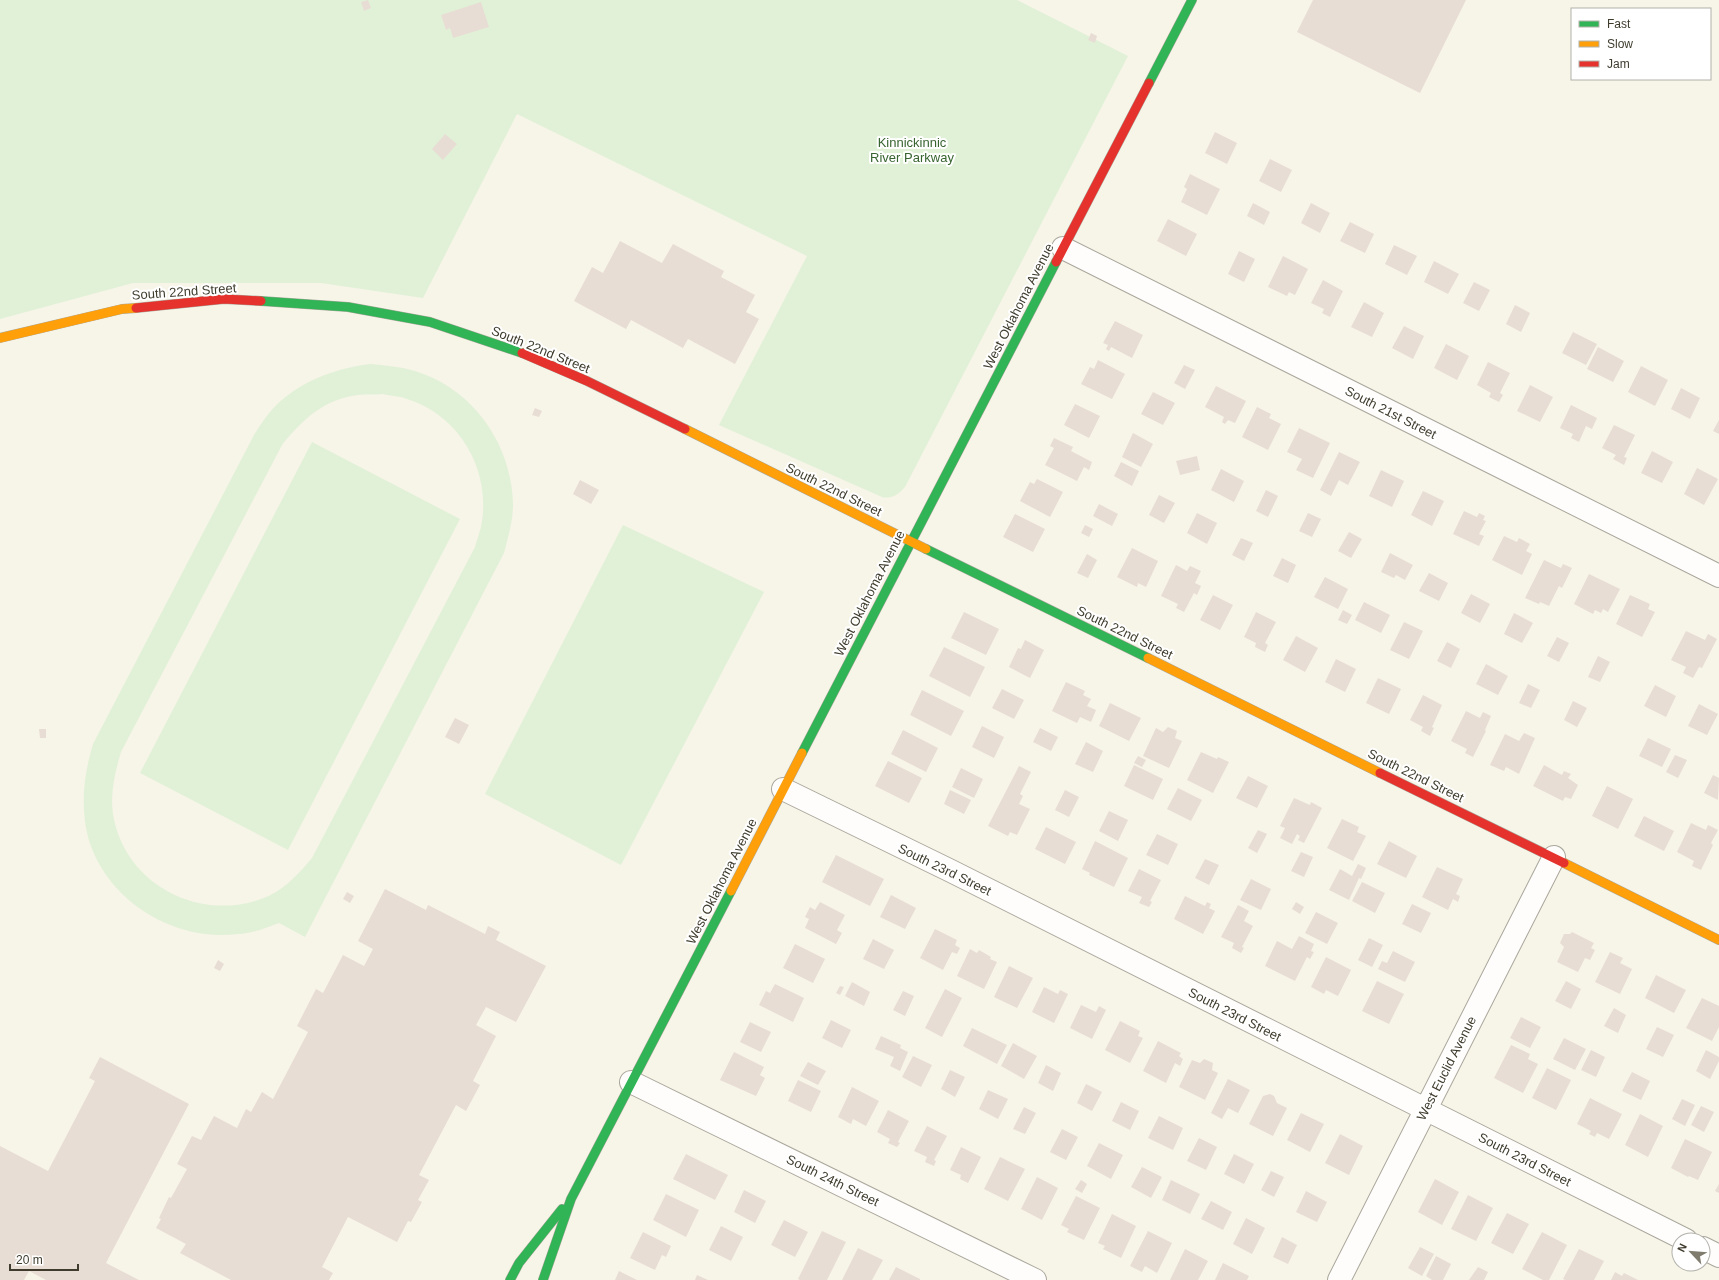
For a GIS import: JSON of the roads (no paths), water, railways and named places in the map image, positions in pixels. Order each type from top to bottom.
[{"type":"street","name":"West Oklahoma Avenue","points":[[544,1280],[571,1199],[1192,0]]},
{"type":"street","name":"South 21st Street","points":[[1063,248],[1719,576]]},
{"type":"street","name":"South 22nd Street","points":[[0,338],[122,309],[224,299],[348,307],[430,322],[522,353],[587,381],[910,542],[1554,857],[1719,940]]},
{"type":"street","name":"South 23rd Street","points":[[783,789],[965,878],[1424,1110],[1671,1233]]},
{"type":"street","name":"West Euclid Avenue","points":[[1339,1280],[1424,1110],[1554,857]]},
{"type":"street","name":"South 24th Street","points":[[631,1082],[1035,1280]]},
{"type":"street","name":"West Oklahoma Avenue","points":[[510,1280],[519,1263],[571,1199]]},
{"type":"park label","name":"Kinnickinnic River Parkway","points":[[912,150]]}]
